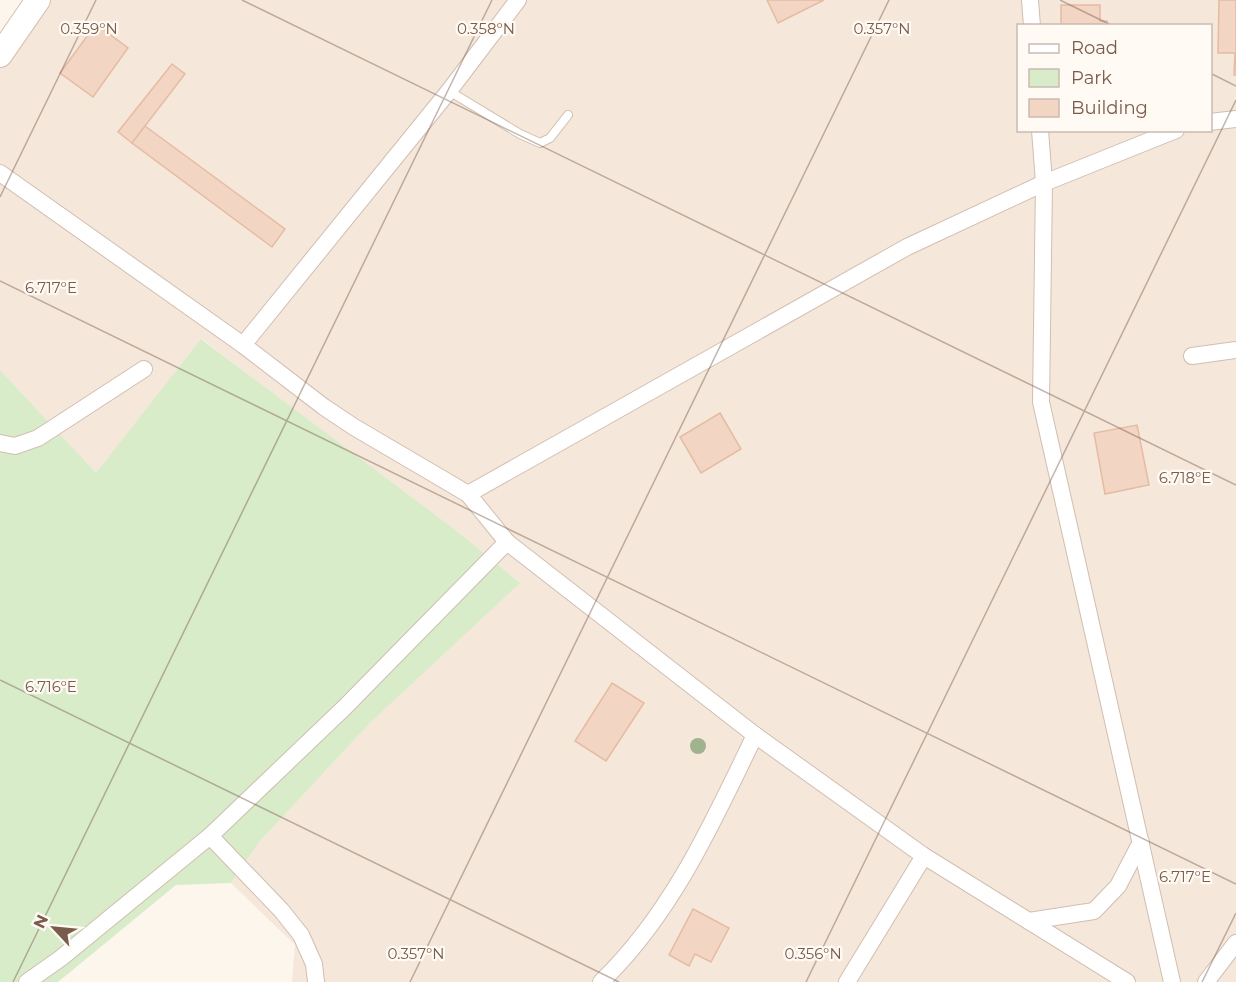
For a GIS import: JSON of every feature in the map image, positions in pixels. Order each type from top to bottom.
[{"type":"main road","points":[[0,55],[38,0]]},
{"type":"street","points":[[243,345],[449,91],[518,0]]},
{"type":"street","points":[[1030,0],[1032,24]]},
{"type":"street","points":[[1212,122],[1236,119]]},
{"type":"street","points":[[1040,132],[1044,183],[1041,402],[1172,982]]},
{"type":"street","points":[[468,494],[907,246],[1044,183],[1171,132]]},
{"type":"street","points":[[0,173],[243,345],[344,421],[468,494],[507,542],[755,735],[924,856],[1127,982]]},
{"type":"street","points":[[1192,356],[1236,350]]},
{"type":"street","points":[[0,443],[15,446],[38,438],[144,369]]},
{"type":"street","points":[[27,982],[61,958],[210,836],[337,714],[507,542]]},
{"type":"street","points":[[601,982],[638,944],[694,859],[755,735]]},
{"type":"street","points":[[210,836],[302,935],[314,964],[316,982]]},
{"type":"street","points":[[1029,921],[1094,911],[1118,886],[1140,842]]},
{"type":"street","points":[[847,982],[924,856]]},
{"type":"street","points":[[1206,982],[1236,943]]},
{"type":"lane","points":[[449,91],[520,134],[540,142],[549,138],[568,115]]},
{"type":"shaded area","points":[[38,0],[1236,0],[1236,982],[292,982],[295,945],[231,883],[260,841],[371,722],[519,582],[202,339],[96,474],[0,370],[0,55]]},
{"type":"green space","points":[[201,339],[454,529],[520,583],[371,722],[260,841],[231,883],[176,885],[58,982],[0,982],[0,370],[96,473]]},
{"type":"building","points":[[767,0],[824,0],[778,23]]},
{"type":"building","points":[[1219,0],[1236,0],[1236,75],[1234,75],[1235,53],[1218,53]]},
{"type":"building","points":[[1061,5],[1100,5],[1100,21],[1107,21],[1108,24],[1061,24]]},
{"type":"building","points":[[96,24],[128,48],[93,97],[60,73]]},
{"type":"building","points":[[172,64],[185,74],[132,143],[118,132]]},
{"type":"building","points":[[145,126],[285,229],[272,247],[132,143]]},
{"type":"building","points":[[720,413],[741,449],[701,473],[680,437]]},
{"type":"building","points":[[1137,425],[1149,485],[1105,494],[1094,433]]},
{"type":"building","points":[[612,683],[644,703],[606,761],[575,741]]},
{"type":"building","points":[[693,909],[729,928],[711,962],[695,954],[689,966],[669,955]]}]
